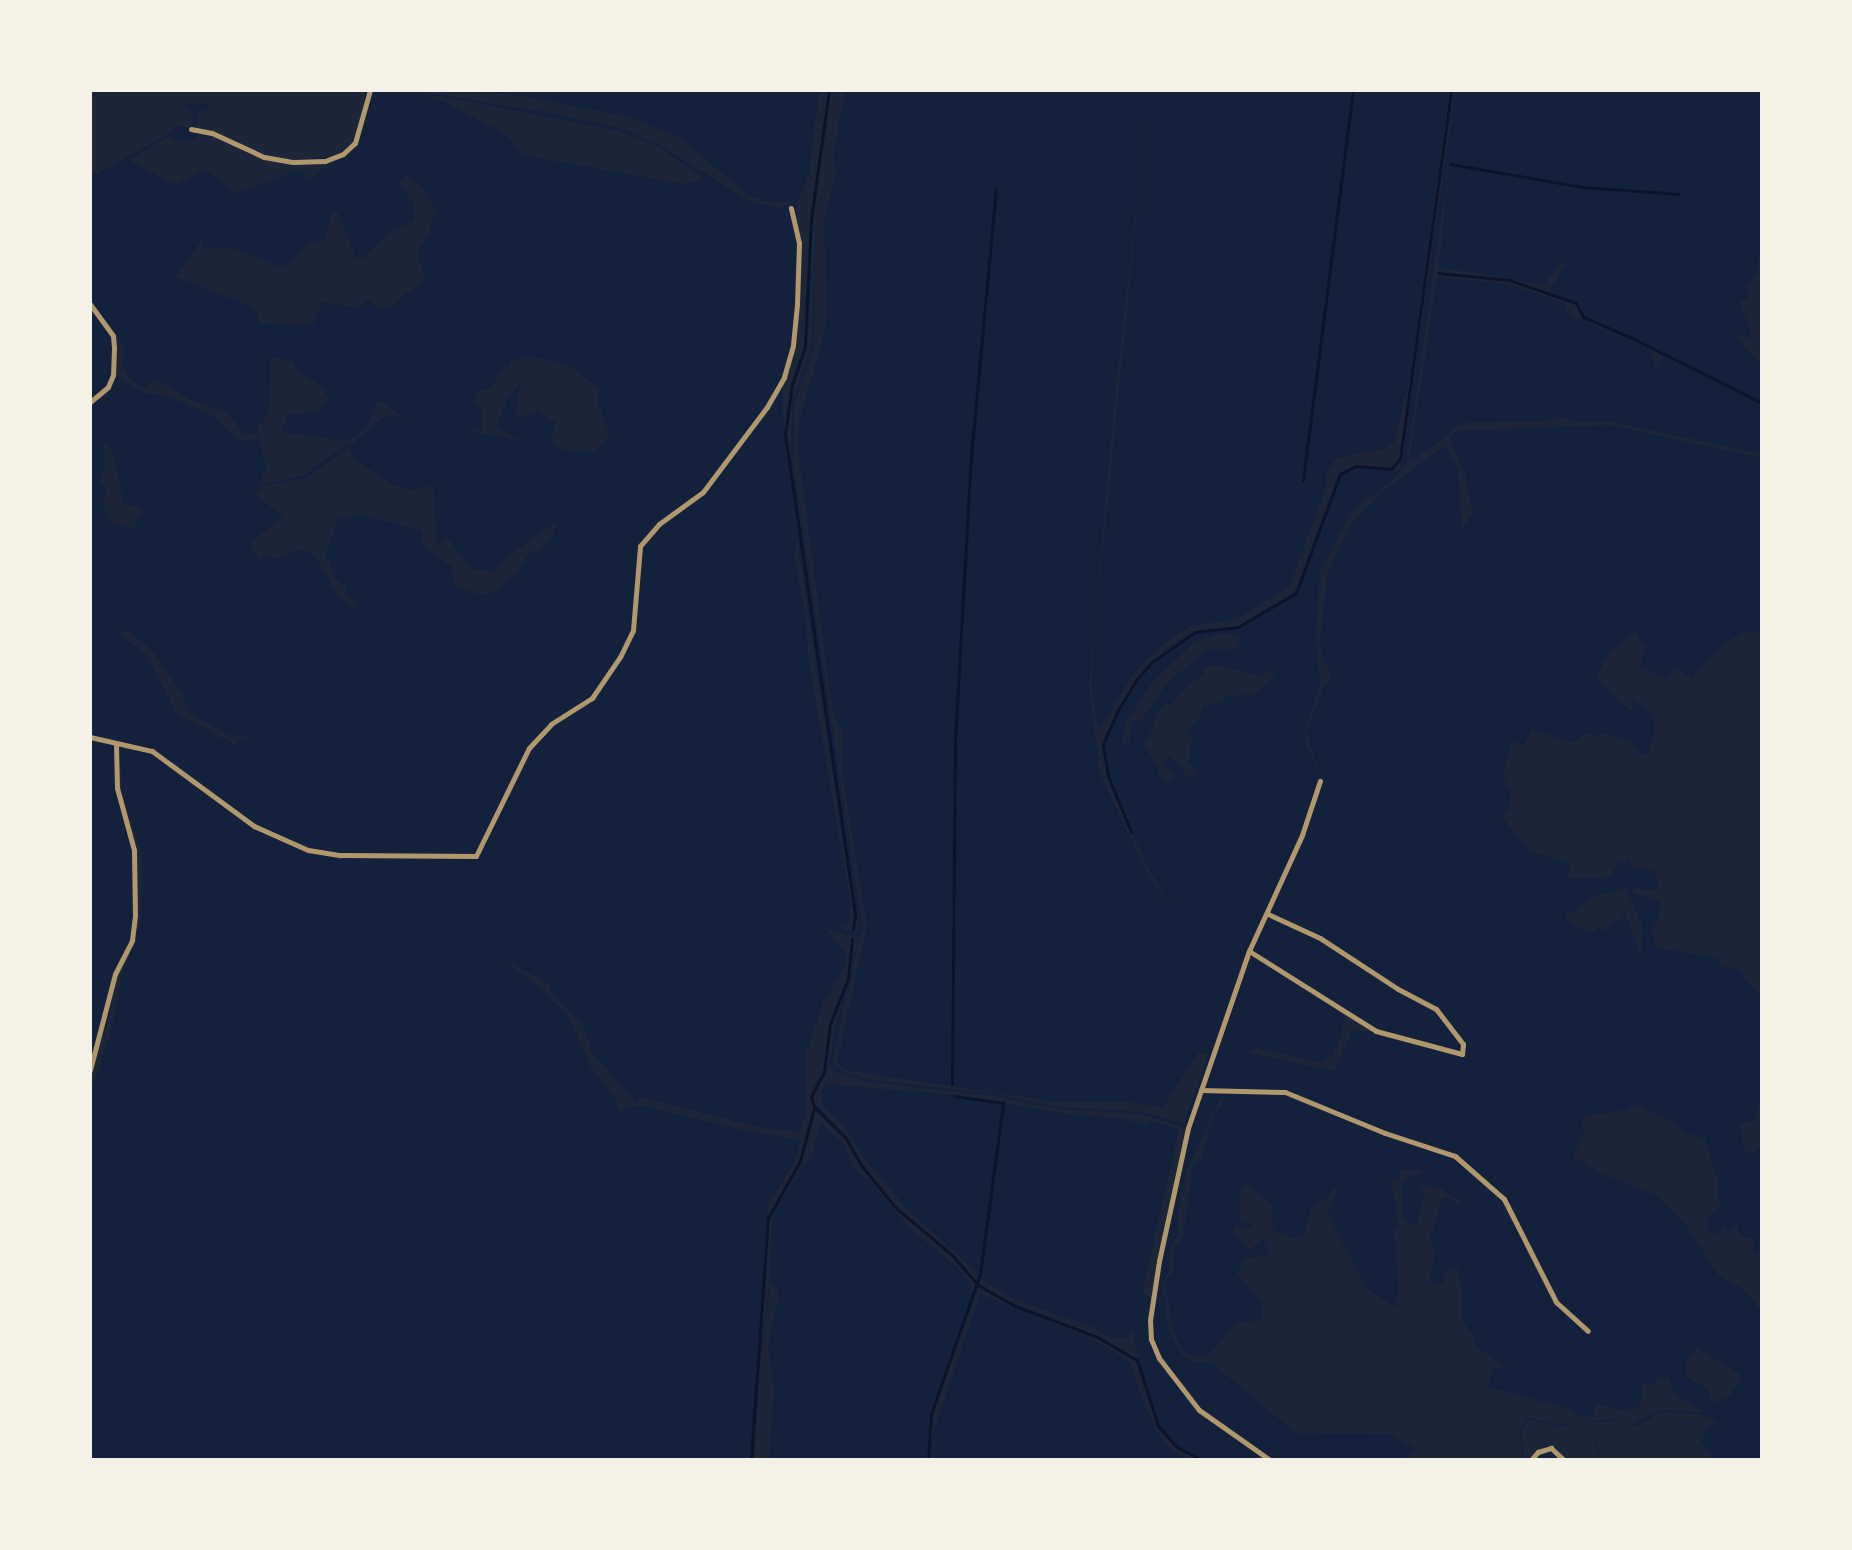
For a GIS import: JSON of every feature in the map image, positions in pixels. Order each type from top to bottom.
[{"type":"street","points":[[191,129],[212,133],[264,157],[293,162],[325,161],[343,154],[355,143],[370,90]]},
{"type":"street","points":[[90,737],[152,751],[254,826],[308,850],[341,855],[476,856],[529,748],[551,724],[592,698],[620,657],[633,630],[640,546],[659,524],[703,492],[767,407],[784,377],[793,345],[797,304],[799,243],[791,208]]},
{"type":"street","points":[[90,304],[113,336],[114,348],[113,375],[108,387],[90,402]]},
{"type":"street","points":[[90,1070],[115,974],[132,940],[135,915],[134,850],[117,788],[116,743]]},
{"type":"street","points":[[1270,1460],[1199,1410],[1165,1368],[1151,1339],[1155,1283],[1173,1190],[1201,1090],[1249,951],[1302,835],[1320,781]]},
{"type":"street","points":[[1249,951],[1281,968],[1376,1031],[1462,1054],[1464,1050],[1456,1033],[1436,1009],[1320,938],[1268,914]]},
{"type":"street","points":[[1201,1090],[1285,1092],[1385,1133],[1455,1156],[1504,1199],[1556,1302],[1588,1331]]},
{"type":"street","points":[[1531,1460],[1547,1448],[1556,1450],[1564,1460]]},
{"type":"shaded area","points":[[90,90],[367,90],[354,142],[341,152],[325,158],[293,160],[264,155],[197,128],[198,111],[207,111],[208,104],[187,103],[187,110],[193,110],[192,127],[174,126],[172,132],[97,174],[90,171]]},
{"type":"shaded area","points":[[409,90],[470,90],[527,97],[630,117],[682,139],[748,195],[769,203],[795,201],[781,208],[751,202],[660,145],[620,128],[551,113]]},
{"type":"shaded area","points":[[819,90],[829,90],[810,220],[804,346],[791,385],[784,434],[782,386],[796,345],[800,304],[801,243],[795,210],[809,173]]},
{"type":"shaded area","points":[[830,90],[846,90],[833,154],[836,173],[824,223],[827,315],[801,413],[797,442],[830,695],[835,717],[842,729],[842,772],[867,926],[837,1062],[844,1070],[1057,1102],[1118,1101],[1163,1107],[1198,1053],[1209,1054],[1183,1123],[1142,1112],[1058,1107],[994,1094],[867,1079],[844,1073],[832,1063],[862,925],[793,465],[795,402],[814,348],[816,227],[811,347],[792,402],[790,466],[859,932],[854,931],[856,915],[790,482],[786,434],[792,385],[805,347],[811,220]]},
{"type":"shaded area","points":[[1149,90],[1096,617],[1091,684],[1098,732],[1131,677],[1162,645],[1190,626],[1237,619],[1290,586],[1327,483],[1326,475],[1336,458],[1383,449],[1394,443],[1412,369],[1449,90],[1455,90],[1399,469],[1356,465],[1339,473],[1295,592],[1238,627],[1194,631],[1164,651],[1137,679],[1105,735],[1102,754],[1111,786],[1149,870],[1173,907],[1150,878],[1100,774],[1089,684],[1115,398]]},
{"type":"shaded area","points":[[439,96],[620,131],[659,147],[704,179],[683,184],[522,155],[508,136],[443,101],[427,97]]},
{"type":"shaded area","points":[[170,136],[172,140],[192,141],[198,136],[217,137],[249,154],[305,164],[343,155],[308,180],[303,172],[296,171],[237,193],[205,170],[175,185],[129,160]]},
{"type":"shaded area","points":[[1449,164],[1439,267],[1544,285],[1560,262],[1565,264],[1547,296],[1576,304],[1582,318],[1652,348],[1762,405],[1663,356],[1657,370],[1649,348],[1576,318],[1566,310],[1566,303],[1508,284],[1437,277],[1409,461],[1439,442],[1460,423],[1543,421],[1559,416],[1573,421],[1613,422],[1762,454],[1762,458],[1609,425],[1457,431],[1451,437],[1451,443],[1464,471],[1473,512],[1462,530],[1458,467],[1444,446],[1380,494],[1351,525],[1328,573],[1319,646],[1332,678],[1322,690],[1306,735],[1322,777],[1306,745],[1305,731],[1320,686],[1316,632],[1320,572],[1351,511],[1393,480],[1406,464]]},
{"type":"shaded area","points":[[406,175],[425,189],[438,215],[434,215],[429,233],[419,250],[418,258],[425,276],[422,284],[403,295],[394,306],[380,310],[366,299],[359,308],[322,302],[313,325],[259,324],[256,312],[248,305],[176,277],[202,240],[203,249],[233,248],[280,267],[295,260],[308,242],[324,240],[332,213],[337,211],[356,258],[363,258],[392,231],[414,221],[414,205],[399,182]]},
{"type":"shaded area","points":[[1760,255],[1762,365],[1746,350],[1736,333],[1753,340],[1740,302],[1750,297],[1746,288],[1756,275]]},
{"type":"shaded area","points":[[116,335],[125,348],[122,365],[129,378],[144,389],[153,380],[158,380],[189,399],[227,413],[245,434],[253,434],[255,429],[257,440],[241,441],[218,419],[171,397],[143,393],[116,376]]},
{"type":"shaded area","points":[[528,355],[571,367],[599,388],[598,402],[610,435],[595,452],[568,451],[550,442],[556,423],[537,411],[521,418],[515,417],[520,384],[508,397],[496,427],[521,440],[471,432],[482,428],[482,410],[475,403],[476,392],[492,388],[498,374],[507,369],[511,361]]},
{"type":"shaded area","points":[[271,356],[293,362],[297,372],[321,385],[329,399],[318,411],[287,415],[282,432],[346,441],[365,429],[377,402],[382,401],[405,419],[397,415],[382,418],[354,443],[341,447],[304,475],[260,486],[266,466],[257,429],[267,415]]},
{"type":"shaded area","points":[[103,440],[114,454],[123,503],[143,509],[135,522],[137,529],[111,522],[102,503],[108,491],[100,483],[105,466]]},
{"type":"shaded area","points":[[349,448],[354,459],[391,484],[410,490],[433,486],[437,545],[448,538],[471,569],[494,572],[506,557],[558,521],[550,540],[540,550],[528,554],[515,577],[508,579],[499,590],[481,595],[454,586],[452,567],[422,545],[422,531],[364,515],[342,518],[336,523],[326,555],[337,581],[346,586],[347,595],[359,603],[354,609],[340,599],[315,556],[299,549],[275,559],[266,554],[259,560],[252,550],[252,541],[283,517],[254,493],[269,485],[306,478]]},
{"type":"shaded area","points":[[797,539],[854,915],[852,931],[839,928],[848,924],[851,905],[808,657],[806,621],[795,557]]},
{"type":"shaded area","points":[[129,631],[153,651],[182,693],[189,712],[231,737],[245,736],[251,742],[239,739],[235,745],[176,713],[147,656],[120,635]]},
{"type":"shaded area","points":[[1635,632],[1646,647],[1639,667],[1667,678],[1677,668],[1692,678],[1725,642],[1745,632],[1762,632],[1762,996],[1745,981],[1741,971],[1719,966],[1719,958],[1656,948],[1652,929],[1659,918],[1660,902],[1632,893],[1634,887],[1650,891],[1660,887],[1653,870],[1630,867],[1630,859],[1617,864],[1610,877],[1568,879],[1571,863],[1530,852],[1502,817],[1510,808],[1511,792],[1503,777],[1508,752],[1513,742],[1524,745],[1532,729],[1573,743],[1586,733],[1596,736],[1606,733],[1632,743],[1639,754],[1650,755],[1648,749],[1656,728],[1649,710],[1632,699],[1633,709],[1629,710],[1596,678],[1611,650]]},
{"type":"shaded area","points":[[1219,633],[1241,636],[1235,649],[1209,649],[1180,672],[1165,686],[1141,721],[1133,721],[1129,743],[1122,743],[1126,723],[1151,684],[1194,642]]},
{"type":"shaded area","points":[[1216,665],[1262,676],[1268,670],[1275,676],[1251,697],[1245,692],[1234,698],[1227,695],[1222,703],[1204,705],[1199,718],[1186,733],[1193,739],[1188,761],[1197,770],[1195,775],[1187,778],[1182,767],[1169,757],[1164,760],[1165,766],[1176,774],[1168,783],[1158,774],[1159,769],[1144,745],[1156,713],[1164,704],[1172,704],[1186,687],[1203,675],[1204,667]]},
{"type":"shaded area","points":[[120,755],[123,796],[142,852],[141,922],[134,941],[137,850],[119,788]]},
{"type":"shaded area","points":[[1626,887],[1642,926],[1641,956],[1625,913],[1622,919],[1609,925],[1610,930],[1597,928],[1592,933],[1569,923],[1565,916],[1596,896]]},
{"type":"shaded area","points":[[824,928],[858,938],[853,963],[836,1022],[829,1063],[833,1071],[867,1082],[994,1096],[1058,1109],[1141,1114],[1183,1127],[1185,1131],[1152,1299],[1142,1292],[1179,1129],[1151,1121],[1148,1125],[954,1095],[825,1084],[822,1090],[824,1107],[845,1127],[863,1156],[908,1210],[968,1264],[978,1276],[977,1284],[952,1255],[897,1208],[862,1165],[847,1137],[813,1101],[814,1088],[825,1073],[831,1024],[848,979],[853,952],[851,938],[847,979],[829,1023],[823,1072],[812,1087],[811,1102],[845,1138],[861,1166],[896,1209],[951,1256],[977,1285],[973,1296],[970,1283],[955,1265],[912,1231],[871,1182],[853,1169],[845,1145],[821,1124],[811,1158],[800,1169],[777,1206],[772,1223],[770,1282],[758,1364],[751,1460],[758,1357],[766,1280],[769,1212],[766,1209],[795,1161],[801,1140],[756,1133],[638,1105],[618,1111],[616,1099],[591,1068],[568,1015],[510,963],[548,983],[554,997],[582,1023],[592,1052],[637,1104],[640,1097],[763,1128],[800,1132],[806,1113],[805,1055],[822,1005],[845,965],[846,953]]},
{"type":"shaded area","points":[[134,942],[122,973],[114,1019],[100,1068],[90,1088],[90,1075],[110,1014],[117,974]]},
{"type":"shaded area","points":[[1283,975],[1373,1031],[1353,1031],[1334,1071],[1249,1053],[1255,1048],[1320,1062],[1332,1056],[1340,1040],[1345,1016]]},
{"type":"shaded area","points":[[1762,1093],[1762,1147],[1757,1147],[1756,1152],[1745,1153],[1740,1124],[1754,1121]]},
{"type":"shaded area","points":[[1221,1096],[1225,1096],[1221,1108],[1212,1119],[1202,1157],[1194,1164],[1182,1238],[1175,1248],[1173,1271],[1165,1281],[1172,1328],[1184,1353],[1200,1357],[1211,1353],[1235,1324],[1262,1319],[1261,1301],[1237,1274],[1245,1258],[1269,1255],[1267,1242],[1262,1239],[1250,1250],[1234,1233],[1234,1226],[1251,1229],[1251,1224],[1239,1219],[1240,1190],[1247,1184],[1272,1205],[1273,1230],[1294,1239],[1303,1236],[1311,1211],[1320,1200],[1328,1199],[1333,1188],[1338,1190],[1327,1212],[1366,1288],[1395,1307],[1399,1291],[1394,1229],[1399,1227],[1391,1180],[1399,1180],[1400,1169],[1422,1170],[1422,1174],[1408,1177],[1402,1183],[1402,1217],[1410,1224],[1418,1222],[1424,1194],[1418,1185],[1442,1189],[1453,1198],[1462,1200],[1460,1205],[1446,1197],[1441,1200],[1430,1240],[1435,1252],[1432,1283],[1441,1284],[1445,1280],[1444,1272],[1457,1267],[1464,1297],[1460,1313],[1469,1332],[1475,1334],[1474,1345],[1507,1368],[1494,1368],[1487,1387],[1567,1408],[1585,1418],[1593,1414],[1597,1404],[1623,1410],[1640,1406],[1642,1385],[1654,1384],[1659,1377],[1669,1378],[1675,1395],[1700,1408],[1701,1412],[1661,1410],[1631,1425],[1615,1419],[1556,1425],[1529,1417],[1520,1429],[1522,1460],[1404,1460],[1416,1448],[1388,1434],[1296,1433],[1212,1363],[1193,1362],[1182,1355],[1169,1331],[1166,1300],[1161,1286],[1168,1272],[1170,1248],[1179,1232],[1177,1218],[1187,1169]]},
{"type":"shaded area","points":[[1636,1104],[1674,1122],[1684,1132],[1705,1139],[1720,1188],[1716,1195],[1721,1205],[1708,1219],[1707,1231],[1719,1236],[1722,1227],[1731,1231],[1737,1225],[1739,1235],[1754,1239],[1752,1253],[1757,1255],[1762,1247],[1762,1311],[1742,1288],[1719,1276],[1685,1223],[1656,1195],[1601,1173],[1573,1156],[1585,1129],[1581,1122],[1587,1116],[1626,1110]]},
{"type":"shaded area","points":[[980,1278],[1016,1300],[1093,1327],[1114,1339],[1126,1338],[1133,1329],[1138,1360],[1097,1336],[998,1297],[979,1285]]},
{"type":"shaded area","points":[[771,1280],[779,1295],[768,1346],[774,1388],[769,1460],[754,1460],[760,1364]]},
{"type":"shaded area","points":[[978,1287],[1130,1355],[1138,1363],[1158,1426],[1176,1447],[1198,1460],[1190,1460],[1172,1451],[1155,1430],[1129,1361],[1093,1339],[980,1294],[931,1439],[932,1414]]},
{"type":"shaded area","points":[[1697,1348],[1739,1373],[1741,1380],[1728,1398],[1713,1402],[1705,1387],[1686,1377],[1687,1360]]},
{"type":"shaded area","points":[[1661,1412],[1699,1414],[1714,1420],[1718,1426],[1712,1423],[1701,1441],[1715,1460],[1602,1460],[1588,1422],[1620,1421],[1637,1426]]},
{"type":"shaded area","points":[[1529,1419],[1556,1427],[1585,1422],[1590,1426],[1600,1460],[1565,1460],[1560,1452],[1547,1446],[1524,1460],[1522,1430]]},
{"type":"waterway","points":[[829,90],[811,220],[805,347],[792,385],[785,434],[855,915],[853,929]]},
{"type":"waterway","points":[[1303,480],[1353,90]]},
{"type":"waterway","points":[[1131,832],[1108,776],[1103,744],[1117,712],[1137,679],[1152,662],[1195,632],[1238,627],[1296,593],[1340,474],[1356,466],[1391,469],[1400,459],[1451,90]]},
{"type":"waterway","points":[[1450,164],[1583,187],[1679,194]]},
{"type":"waterway","points":[[952,1084],[955,741],[971,457],[996,189]]},
{"type":"waterway","points":[[1438,273],[1509,280],[1576,303],[1583,317],[1762,403]]},
{"type":"waterway","points":[[852,939],[848,979],[830,1024],[824,1072],[811,1096],[814,1107],[846,1138],[861,1165],[896,1208],[952,1255],[978,1285],[1015,1306],[1097,1337],[1137,1360],[1158,1426],[1177,1447],[1201,1460]]},
{"type":"waterway","points":[[928,1460],[931,1414],[980,1274],[1003,1103],[954,1096]]},
{"type":"waterway","points":[[751,1460],[768,1218],[800,1161],[814,1108]]}]
